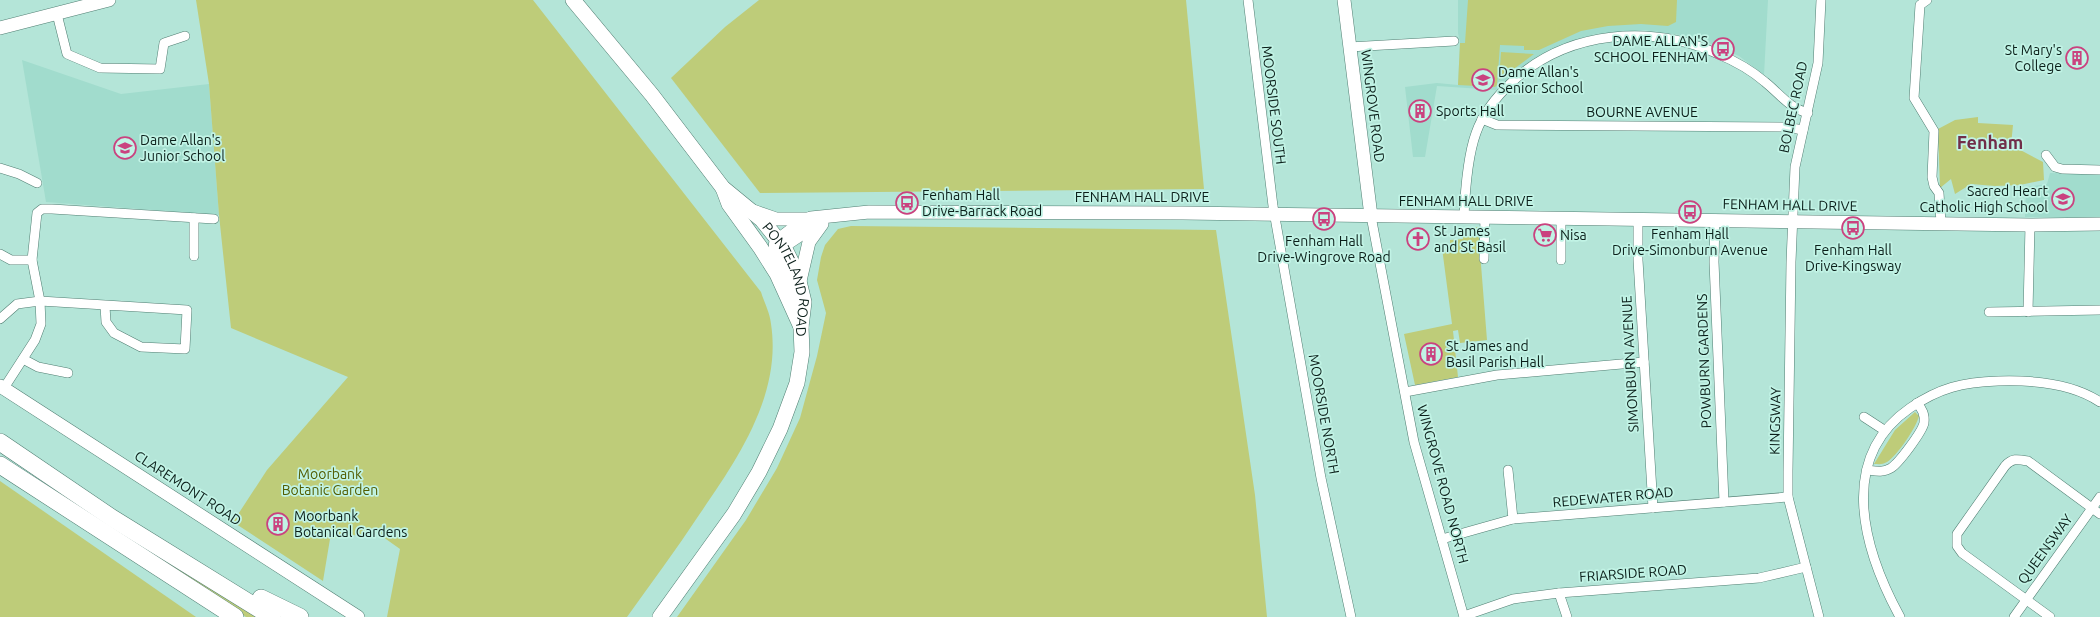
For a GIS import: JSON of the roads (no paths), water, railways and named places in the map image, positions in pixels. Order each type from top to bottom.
[{"type":"highway","points":[[0,442],[112,518],[272,617]]},
{"type":"highway","points":[[0,465],[235,617]]},
{"type":"highway","points":[[112,518],[300,617]]},
{"type":"highway","points":[[110,535],[218,617]]},
{"type":"main road","name":"PONTELAND ROAD","points":[[573,0],[652,95],[723,188],[752,210],[774,246],[800,281],[804,302],[800,324]]},
{"type":"main road","name":"PONTELAND ROAD","points":[[723,188],[729,204],[774,246],[777,274],[800,324]]},
{"type":"main road","points":[[660,617],[734,514],[759,472],[780,429],[797,383],[802,352],[800,324]]},
{"type":"street","points":[[0,28],[109,0]]},
{"type":"street","name":"MOORSIDE SOUTH","points":[[1248,0],[1265,152],[1274,214]]},
{"type":"street","name":"WINGROVE ROAD","points":[[1344,0],[1371,216]]},
{"type":"street","name":"BOLBEC ROAD","points":[[1792,221],[1795,167],[1818,63],[1821,0]]},
{"type":"street","points":[[1927,0],[1920,5],[1914,98],[1934,131],[1932,178],[1934,186],[1939,193],[1941,223]]},
{"type":"street","points":[[57,14],[67,54],[100,68],[160,70],[164,43],[185,36]]},
{"type":"street","points":[[1464,217],[1466,186],[1473,143],[1482,119],[1500,93],[1521,74],[1544,58],[1567,47],[1602,38],[1636,35],[1665,37],[1681,40],[1718,54],[1741,65],[1765,82],[1796,110],[1808,113]]},
{"type":"street","points":[[1349,47],[1454,41]]},
{"type":"street","name":"BOURNE AVENUE","points":[[1482,119],[1497,125],[1786,128],[1803,130]]},
{"type":"street","points":[[2046,155],[2055,167],[2062,169],[2100,170]]},
{"type":"street","points":[[0,168],[20,174],[37,183]]},
{"type":"street","points":[[2,387],[23,359],[39,332],[42,315],[32,260],[36,214],[42,209],[214,219]]},
{"type":"street","points":[[752,210],[776,219],[811,218]]},
{"type":"street","name":"FENHAM HALL DRIVE","points":[[774,246],[811,218],[914,212],[1561,217],[2030,225],[2100,224]]},
{"type":"street","name":"MOORSIDE NORTH","points":[[1274,214],[1321,478],[1351,617]]},
{"type":"street","name":"WINGROVE ROAD NORTH","points":[[1371,216],[1414,442],[1464,616]]},
{"type":"street","points":[[800,281],[809,242],[830,217]]},
{"type":"street","name":"FENHAM HALL DRIVE","points":[[774,246],[830,217]]},
{"type":"street","points":[[1484,259],[1485,217]]},
{"type":"street","points":[[1561,217],[1561,260]]},
{"type":"street","points":[[194,218],[194,256]]},
{"type":"street","name":"SIMONBURN AVENUE","points":[[1638,219],[1638,260],[1653,508]]},
{"type":"street","name":"POWBURN GARDENS","points":[[1715,219],[1714,262],[1724,502]]},
{"type":"street","name":"KINGSWAY","points":[[1792,221],[1788,497],[1819,617]]},
{"type":"street","points":[[2028,312],[2030,225]]},
{"type":"street","points":[[0,254],[10,260],[32,260]]},
{"type":"street","points":[[0,319],[17,304],[40,301],[187,310],[186,349],[141,347],[114,333],[106,322],[105,306]]},
{"type":"street","points":[[1988,312],[2100,310]]},
{"type":"street","points":[[23,359],[38,367],[68,374]]},
{"type":"street","points":[[1405,392],[1497,375],[1644,362]]},
{"type":"street","points":[[1900,617],[1879,575],[1871,548],[1863,500],[1863,485],[1876,444],[1884,430],[1894,418],[1918,402],[1944,389],[1979,382],[2012,381],[2043,384],[2071,389],[2100,402]]},
{"type":"street","name":"CLAREMONT ROAD","points":[[2,387],[358,617]]},
{"type":"street","points":[[1867,470],[1876,472],[1892,468],[1918,435],[1924,423],[1924,413],[1918,402]]},
{"type":"street","points":[[1864,417],[1884,430]]},
{"type":"street","points":[[2050,617],[1962,553],[1957,546],[1957,534],[2005,466],[2010,461],[2018,459],[2028,461],[2100,514]]},
{"type":"street","points":[[1508,470],[1513,520]]},
{"type":"street","name":"REDEWATER ROAD","points":[[1442,539],[1513,520],[1788,497]]},
{"type":"street","name":"QUEENSWAY","points":[[2014,617],[2100,497]]},
{"type":"street","name":"FRIARSIDE ROAD","points":[[1464,616],[1512,599],[1559,593],[1759,578],[1806,567]]},
{"type":"street","points":[[1559,593],[1567,617]]},
{"type":"place","name":"DAME ALLAN'S SCHOOL FENHAM","points":[[1723,49]]},
{"type":"place","name":"St Mary's College","points":[[2077,58]]},
{"type":"place","name":"Dame Allan's Senior School","points":[[1483,80]]},
{"type":"place","name":"Sports Hall","points":[[1420,111]]},
{"type":"place","name":"Dame Allan's Junior School","points":[[125,148]]},
{"type":"place","name":"Sacred Heart Catholic High School","points":[[2063,199]]},
{"type":"place","name":"Fenham Hall Drive-Barrack Road","points":[[907,203]]},
{"type":"place","name":"Fenham Hall Drive-Simonburn Avenue","points":[[1690,212]]},
{"type":"place","name":"Fenham Hall Drive-Wingrove Road","points":[[1324,219]]},
{"type":"place","name":"Fenham Hall Drive-Kingsway","points":[[1853,228]]},
{"type":"place","name":"Nisa","points":[[1545,235]]},
{"type":"place","name":"St James and St Basil","points":[[1418,239]]},
{"type":"place","name":"St James and Basil Parish Hall","points":[[1431,354]]},
{"type":"place","name":"Moorbank Botanical Gardens","points":[[278,524]]},
{"type":"district","name":"Fenham","points":[[1990,142]]},
{"type":"park label","name":"Moorbank Botanic Garden","points":[[330,482]]}]
